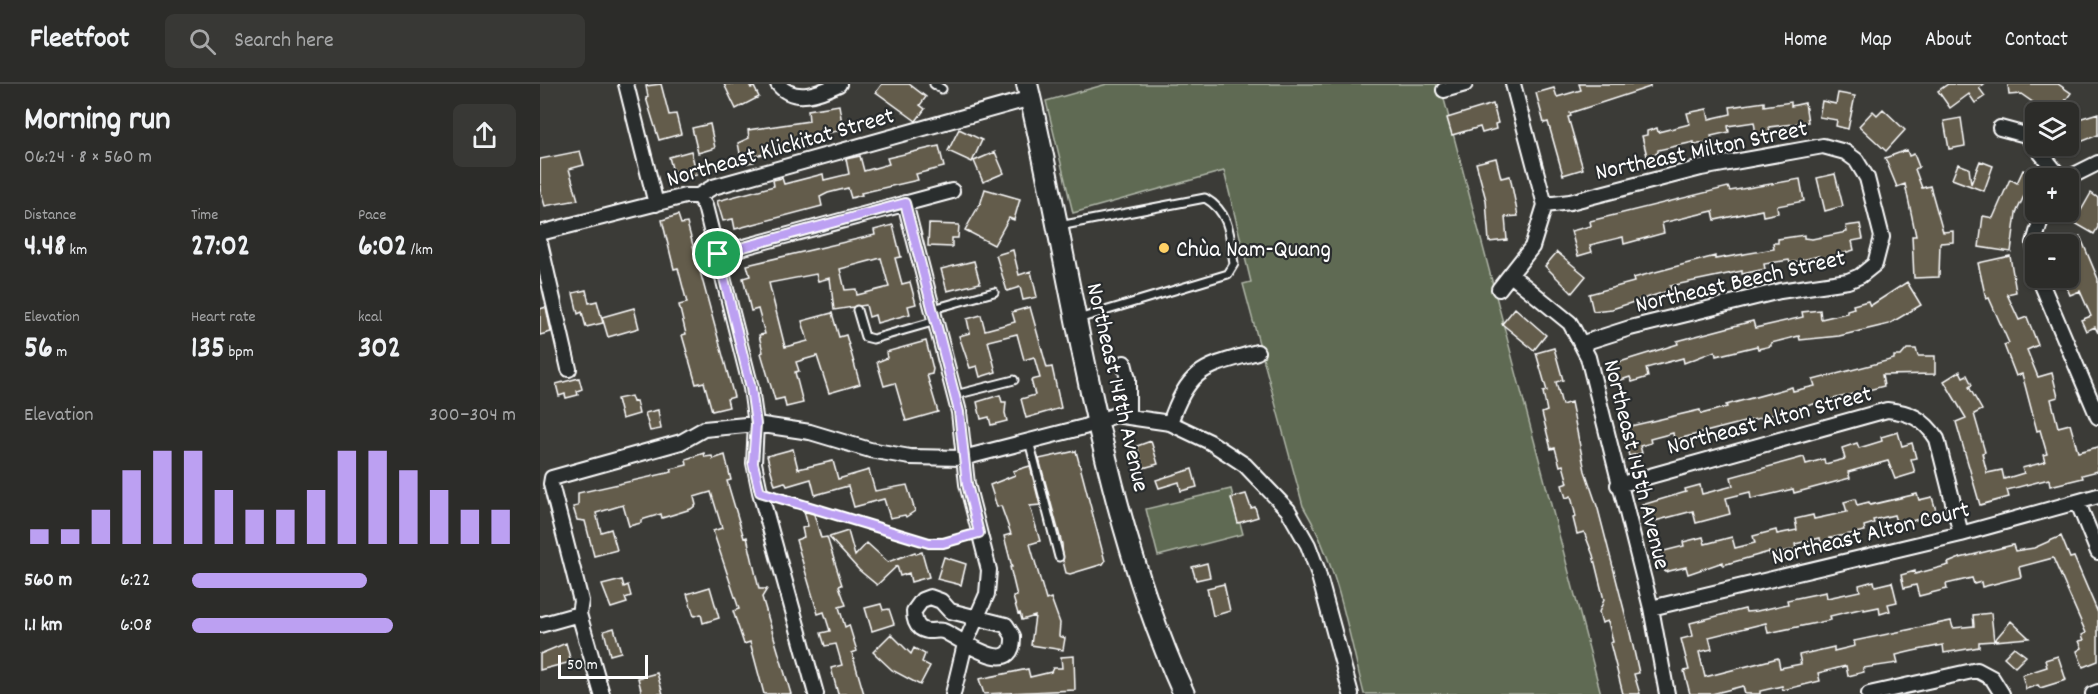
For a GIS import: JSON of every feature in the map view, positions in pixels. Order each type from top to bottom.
[{"type":"main road","name":"Northeast 148th Avenue","points":[[1029,91],[1059,226],[1076,320],[1141,586],[1162,644],[1184,694]]},
{"type":"street","points":[[626,84],[656,204]]},
{"type":"street","points":[[778,84],[788,93],[798,96],[839,84]]},
{"type":"street","points":[[1444,90],[1465,84]]},
{"type":"street","points":[[1499,289],[1532,247],[1545,205],[1513,84]]},
{"type":"street","name":"Northeast Klickitat Street","points":[[540,233],[685,196],[698,196],[713,187],[1029,91]]},
{"type":"street","points":[[2000,128],[2026,135],[2053,168]]},
{"type":"street","name":"Northeast Milton Street","points":[[1545,205],[1570,202],[1720,164],[1823,146],[1836,148],[1856,160],[1867,178],[1873,200]]},
{"type":"street","points":[[2079,172],[2098,163]]},
{"type":"street","points":[[718,254],[952,191]]},
{"type":"street","points":[[698,196],[705,206],[751,388],[756,424],[753,463],[816,694]]},
{"type":"street","name":"Northeast Beech Street","points":[[1583,343],[1630,328],[1780,291],[1848,281],[1860,276],[1875,264],[1882,246],[1881,229],[1873,200]]},
{"type":"street","points":[[905,203],[955,395],[963,458],[989,570],[987,594],[965,644],[953,694]]},
{"type":"street","points":[[540,243],[569,369]]},
{"type":"street","name":"Northeast 145th Avenue","points":[[1511,275],[1564,318],[1583,343],[1651,608],[1667,694]]},
{"type":"street","points":[[2042,288],[2098,417]]},
{"type":"street","points":[[1170,423],[1178,401],[1194,376],[1212,365],[1257,352]]},
{"type":"street","points":[[1124,363],[1128,379],[1128,416]]},
{"type":"street","name":"Northeast Alton Street","points":[[1618,485],[1887,410],[1921,412],[1936,439],[1961,534]]},
{"type":"street","points":[[602,694],[579,614],[581,601],[551,484],[552,478],[681,442],[704,429],[756,424],[810,432],[870,450],[910,457],[963,458],[1115,415],[1170,423],[1210,442],[1245,465],[1288,510],[1308,545],[1317,568],[1351,694]]},
{"type":"street","name":"Northeast Alton Court","points":[[1651,608],[1961,534],[2098,496]]},
{"type":"street","points":[[2078,502],[2098,552]]},
{"type":"street","points":[[936,598],[950,612],[977,616],[1006,625],[1011,630],[1013,642],[1006,654],[994,657],[965,644],[941,630],[926,631],[920,628],[914,616],[916,607],[922,600],[936,598]]},
{"type":"street","points":[[540,625],[579,614]]},
{"type":"street","points":[[1869,694],[1965,672],[1984,672],[1999,686],[2002,694]]},
{"type":"street","points":[[2093,694],[2098,692]]},
{"type":"lane","points":[[934,84],[942,89]]},
{"type":"lane","points":[[1059,226],[1205,198],[1219,206],[1226,219],[1234,264],[1228,274],[1076,320]]},
{"type":"lane","points":[[857,310],[865,337],[873,339],[994,292]]},
{"type":"lane","points":[[955,395],[1014,380]]},
{"type":"lane","points":[[1029,441],[1059,557]]},
{"type":"lane","points":[[760,492],[929,543],[943,543],[979,533]]},
{"type":"green space","points":[[1107,84],[1440,84],[1601,694],[1364,694],[1333,573],[1325,550],[1303,506],[1243,284],[1251,282],[1224,171],[1073,213],[1046,101]]},
{"type":"green space","points":[[1231,489],[1243,534],[1158,556],[1146,509]]},
{"type":"building","points":[[661,84],[669,115],[676,114],[681,134],[659,140],[646,98],[648,97],[646,86]]},
{"type":"building","points":[[724,84],[749,84],[751,88],[754,87],[759,97],[736,109]]},
{"type":"building","points":[[882,84],[909,84],[926,97],[920,105],[925,109],[916,121],[876,92]]},
{"type":"building","points":[[1579,84],[1650,84],[1650,87],[1570,113],[1571,116],[1568,117],[1583,169],[1563,175],[1548,122],[1544,123],[1536,93],[1554,88],[1557,97],[1581,90]]},
{"type":"building","points":[[1948,84],[1984,84],[1979,88],[1985,96],[1975,103],[1969,94],[1950,108],[1938,91]]},
{"type":"building","points":[[2008,84],[2058,84],[2071,93],[2064,102],[2033,102],[2021,94],[2009,95]]},
{"type":"building","points":[[1838,93],[1855,96],[1848,129],[1836,126],[1837,120],[1819,117],[1822,101],[1836,104]]},
{"type":"building","points":[[1764,102],[1764,106],[1791,102],[1791,106],[1805,103],[1808,122],[1769,127],[1770,132],[1756,134],[1754,122],[1728,126],[1729,132],[1711,136],[1713,141],[1694,145],[1694,142],[1658,150],[1658,153],[1647,156],[1642,136],[1647,135],[1647,131],[1657,128],[1658,132],[1690,124],[1687,113],[1707,109],[1709,119],[1731,114],[1730,107]]},
{"type":"building","points":[[1493,104],[1498,123],[1495,124],[1496,129],[1482,133],[1480,127],[1452,135],[1447,118]]},
{"type":"building","points":[[839,105],[843,130],[812,136],[814,145],[753,156],[754,162],[742,164],[738,143],[749,138],[748,130],[809,121],[808,110]]},
{"type":"building","points":[[1883,109],[1905,130],[1886,151],[1859,126],[1873,111],[1877,115]]},
{"type":"building","points":[[2098,113],[2098,135],[2079,143],[2079,119]]},
{"type":"building","points":[[1961,118],[1965,146],[1949,149],[1944,121]]},
{"type":"building","points":[[710,124],[715,148],[698,153],[692,128]]},
{"type":"building","points":[[959,129],[982,140],[972,162],[948,151]]},
{"type":"building","points":[[939,146],[944,167],[916,174],[918,180],[861,193],[862,195],[851,198],[848,188],[828,193],[820,197],[822,206],[735,229],[733,219],[723,221],[717,201],[774,186],[773,180],[782,178],[784,184],[823,174],[824,180],[849,174],[846,159],[860,156],[864,171],[889,164],[887,158]]},
{"type":"building","points":[[1907,150],[1909,156],[1914,154],[1919,167],[1915,169],[1922,188],[1930,186],[1943,232],[1953,231],[1953,242],[1940,243],[1939,277],[1914,278],[1912,236],[1916,236],[1905,184],[1897,187],[1885,158]]},
{"type":"building","points":[[580,151],[584,165],[569,169],[578,200],[545,206],[540,189],[540,159]]},
{"type":"building","points":[[691,151],[697,175],[683,178],[681,170],[673,172],[669,157]]},
{"type":"building","points":[[995,152],[1004,173],[983,182],[974,161]]},
{"type":"building","points":[[1496,158],[1501,178],[1510,176],[1518,216],[1505,217],[1507,240],[1489,242],[1486,200],[1476,163]]},
{"type":"building","points":[[1980,161],[1993,166],[1984,191],[1952,179],[1958,164],[1969,168],[1971,184]]},
{"type":"building","points":[[2023,170],[2025,171],[2025,194],[2016,213],[2011,252],[1979,247],[1983,216],[1993,218],[2010,179],[2017,183]]},
{"type":"building","points":[[1835,174],[1843,206],[1825,211],[1817,178]]},
{"type":"building","points":[[1800,179],[1804,201],[1777,206],[1778,213],[1763,216],[1762,210],[1715,220],[1713,211],[1662,223],[1664,233],[1624,244],[1623,237],[1590,245],[1592,252],[1578,256],[1571,231],[1591,226],[1590,221],[1728,187],[1730,191]]},
{"type":"building","points":[[985,189],[1020,199],[1014,220],[1009,218],[994,245],[965,230],[981,202]]},
{"type":"building","points":[[2091,193],[2098,198],[2098,227],[2094,234],[2073,222],[2079,222],[2079,214]]},
{"type":"building","points":[[678,215],[681,224],[687,223],[734,397],[727,399],[729,407],[712,411],[704,382],[696,384],[682,335],[686,334],[679,305],[687,303],[678,268],[674,269],[662,220]]},
{"type":"building","points":[[929,224],[959,225],[958,238],[952,238],[952,247],[928,246]]},
{"type":"building","points":[[1860,224],[1863,239],[1852,241],[1854,250],[1834,256],[1835,259],[1820,262],[1819,256],[1790,263],[1789,260],[1764,264],[1765,269],[1742,274],[1742,271],[1670,286],[1671,290],[1612,309],[1593,311],[1589,294],[1634,282],[1633,278],[1715,256],[1715,259],[1774,249],[1773,243],[1778,243],[1778,239],[1804,235],[1804,238],[1812,239],[1847,232],[1846,226]]},
{"type":"building","points":[[893,225],[901,257],[895,258],[902,284],[910,282],[916,304],[908,306],[910,314],[877,323],[875,315],[869,317],[866,305],[834,310],[830,278],[818,281],[816,274],[769,283],[785,347],[808,341],[802,321],[832,313],[839,337],[846,335],[860,384],[829,393],[817,356],[796,362],[799,371],[795,372],[803,403],[786,407],[784,398],[775,400],[761,353],[763,352],[759,335],[765,334],[758,309],[751,311],[743,278],[750,276],[747,265],[875,235],[874,230]],"holes":[[[881,258],[889,287],[857,295],[856,289],[845,290],[840,269]]]},
{"type":"building","points":[[2079,236],[2098,279],[2098,333],[2095,327],[2086,331],[2081,320],[2091,316],[2080,291],[2070,295],[2067,288],[2079,288]]},
{"type":"building","points":[[1013,250],[1019,275],[1031,271],[1037,297],[1023,300],[1020,287],[1007,291],[996,255]]},
{"type":"building","points":[[1557,252],[1586,276],[1572,293],[1545,266]]},
{"type":"building","points":[[2010,256],[2016,292],[2007,294],[2019,320],[2027,317],[2038,345],[2027,350],[2038,377],[2052,373],[2058,397],[2051,399],[2058,427],[2070,424],[2078,452],[2098,447],[2098,471],[2082,475],[2083,478],[2050,486],[2049,479],[2007,490],[2009,497],[1980,505],[1956,422],[1966,418],[1944,381],[1960,371],[1963,377],[1967,375],[1972,385],[1969,387],[1982,410],[1974,414],[1985,452],[1982,453],[1987,473],[2002,470],[2004,479],[2024,473],[2022,468],[2045,462],[2043,455],[2047,454],[2040,430],[2037,431],[2022,374],[2016,376],[2004,345],[2009,343],[1989,298],[1986,299],[1978,263]]},
{"type":"building","points":[[974,261],[980,283],[947,291],[941,269]]},
{"type":"building","points":[[1907,282],[1921,305],[1889,324],[1839,336],[1800,340],[1799,336],[1771,343],[1771,346],[1758,349],[1757,346],[1716,356],[1715,351],[1684,363],[1683,358],[1646,368],[1648,377],[1632,382],[1630,377],[1615,382],[1610,365],[1678,344],[1677,341],[1753,321],[1755,328],[1803,317],[1802,312],[1820,310],[1821,319],[1847,313],[1847,310],[1854,308],[1853,305],[1868,301],[1870,306]]},
{"type":"building","points":[[586,290],[589,303],[597,301],[603,323],[586,327],[582,312],[578,314],[573,293]]},
{"type":"building","points":[[546,307],[551,332],[540,335],[540,309]]},
{"type":"building","points":[[1030,307],[1047,368],[1052,367],[1061,408],[1026,418],[1021,399],[1035,395],[1031,380],[1040,378],[1034,357],[1024,360],[1017,334],[988,341],[996,372],[980,377],[977,366],[970,368],[959,336],[970,333],[967,319],[981,315],[985,330],[1015,322],[1012,312]]},
{"type":"building","points":[[634,308],[639,328],[608,337],[602,317]]},
{"type":"building","points":[[1515,308],[1546,335],[1534,350],[1502,324]]},
{"type":"building","points":[[926,341],[933,369],[932,374],[927,375],[938,412],[906,421],[895,383],[884,386],[877,362],[887,358],[886,352]]},
{"type":"building","points":[[1554,348],[1563,380],[1556,382],[1562,405],[1571,402],[1585,471],[1598,509],[1630,633],[1639,673],[1634,674],[1640,694],[1623,694],[1610,643],[1613,642],[1608,621],[1602,623],[1599,612],[1604,600],[1593,555],[1584,532],[1577,534],[1571,496],[1566,498],[1562,485],[1568,483],[1563,465],[1560,466],[1555,448],[1551,449],[1542,413],[1547,411],[1543,392],[1547,391],[1536,353]]},
{"type":"building","points":[[1907,349],[1916,349],[1918,356],[1935,356],[1935,374],[1882,375],[1884,386],[1674,440],[1673,433],[1650,439],[1651,443],[1640,446],[1642,453],[1629,456],[1622,428],[1700,410],[1701,414],[1792,387],[1793,391],[1815,386],[1813,380],[1894,359],[1894,356],[1901,356]]},
{"type":"building","points":[[579,378],[582,389],[577,391],[578,395],[566,398],[565,394],[559,396],[556,384]]},
{"type":"building","points":[[1000,395],[1002,402],[1006,402],[1007,421],[991,425],[989,417],[981,419],[977,402]]},
{"type":"building","points":[[631,396],[633,402],[636,401],[639,414],[622,419],[617,399]]},
{"type":"building","points":[[658,410],[661,429],[650,431],[645,413]]},
{"type":"building","points":[[1898,432],[1902,446],[1912,443],[1916,458],[1911,459],[1915,473],[1895,479],[1888,461],[1848,472],[1850,478],[1794,493],[1793,489],[1751,499],[1750,492],[1726,498],[1730,514],[1696,523],[1693,511],[1647,523],[1642,505],[1686,492],[1685,489],[1700,485],[1702,494],[1733,486],[1731,477],[1804,457],[1806,464],[1824,459],[1825,464],[1845,459],[1842,448],[1857,443],[1859,448],[1882,441],[1881,437]]},
{"type":"building","points":[[1151,441],[1158,464],[1143,468],[1137,446]]},
{"type":"building","points":[[793,449],[798,469],[833,461],[838,479],[869,470],[875,491],[907,485],[915,511],[906,517],[905,515],[890,518],[884,499],[854,507],[848,486],[815,495],[811,479],[787,486],[785,482],[775,485],[767,456]]},
{"type":"building","points":[[1076,451],[1105,561],[1103,564],[1070,574],[1066,573],[1062,544],[1039,459]]},
{"type":"building","points":[[704,453],[705,457],[712,456],[713,459],[725,455],[731,480],[727,481],[744,538],[747,537],[759,589],[767,589],[762,597],[791,694],[764,694],[750,642],[744,644],[733,611],[739,609],[713,531],[722,528],[711,492],[694,497],[696,505],[691,509],[662,518],[661,514],[629,526],[623,505],[596,513],[601,532],[611,529],[617,550],[594,556],[585,521],[577,520],[573,507],[578,506],[578,493],[672,472],[671,469],[687,465],[686,459]]},
{"type":"building","points":[[1030,466],[1040,505],[1030,506],[1040,541],[1030,544],[1046,600],[1051,598],[1060,623],[1059,636],[1065,638],[1063,650],[1031,645],[1035,616],[1022,620],[1020,613],[1018,614],[1013,597],[1017,596],[1010,567],[1012,567],[1004,536],[1011,534],[1001,506],[997,507],[990,485],[1015,475],[1013,471]]},
{"type":"building","points":[[1192,469],[1197,487],[1181,491],[1179,482],[1159,488],[1156,480]]},
{"type":"building","points":[[1246,494],[1251,508],[1255,507],[1258,517],[1238,523],[1231,498]]},
{"type":"building","points":[[1917,494],[1919,500],[1932,497],[1937,514],[1897,525],[1894,515],[1873,520],[1874,523],[1864,526],[1865,531],[1830,538],[1831,540],[1821,543],[1820,538],[1795,544],[1796,549],[1770,555],[1769,552],[1723,565],[1723,562],[1688,574],[1686,567],[1665,572],[1660,552],[1684,546],[1683,542],[1703,537],[1705,544],[1732,537],[1735,548],[1755,543],[1753,536],[1776,530],[1777,534],[1797,530],[1795,519],[1813,515],[1814,519],[1847,512],[1844,502],[1855,499],[1857,505],[1869,502],[1870,505]]},
{"type":"building","points":[[804,511],[814,514],[821,538],[827,537],[846,605],[839,607],[845,627],[849,625],[857,651],[852,653],[864,694],[838,694],[831,668],[842,665],[836,644],[825,646],[821,633],[830,631],[824,612],[818,614],[796,540],[804,537],[802,528],[808,526]]},
{"type":"building","points":[[848,531],[855,556],[867,543],[888,562],[915,552],[916,554],[922,552],[929,577],[911,582],[909,573],[900,576],[897,566],[877,585],[859,570],[829,537]]},
{"type":"building","points":[[2061,536],[2070,558],[2074,557],[2098,613],[2098,661],[2083,667],[2077,651],[2082,648],[2079,641],[2084,640],[2082,635],[2086,633],[2053,558],[2019,567],[2021,577],[1982,587],[1981,582],[1974,584],[1972,578],[1946,584],[1947,589],[1919,596],[1916,585],[1904,588],[1901,575],[1915,571],[1915,574],[1949,565],[1948,563],[1960,558],[2013,545],[2015,551],[2034,548]]},
{"type":"building","points":[[944,557],[966,564],[961,585],[937,579]]},
{"type":"building","points":[[1207,563],[1210,577],[1196,580],[1192,567]]},
{"type":"building","points":[[622,580],[624,587],[628,585],[631,596],[625,598],[627,603],[611,608],[602,585]]},
{"type":"building","points":[[1874,581],[1875,586],[1892,582],[1897,602],[1888,604],[1890,611],[1880,614],[1879,607],[1864,610],[1864,608],[1830,616],[1831,620],[1768,633],[1766,623],[1709,637],[1712,649],[1699,652],[1705,677],[1778,658],[1780,668],[1801,664],[1799,655],[1834,647],[1834,651],[1855,646],[1854,641],[1951,621],[1953,628],[1974,626],[1973,615],[1991,613],[1994,641],[1979,642],[1979,647],[1944,653],[1943,645],[1896,655],[1898,663],[1863,668],[1864,672],[1848,676],[1846,666],[1818,673],[1820,681],[1783,690],[1782,686],[1760,691],[1760,694],[1745,694],[1743,686],[1712,694],[1690,694],[1684,671],[1689,670],[1681,639],[1693,636],[1690,623],[1745,609],[1746,612],[1757,611],[1788,604],[1787,600],[1826,592],[1827,598],[1860,591],[1859,585]]},
{"type":"building","points":[[1224,584],[1230,611],[1213,616],[1207,588]]},
{"type":"building","points":[[710,587],[719,618],[703,623],[701,614],[694,616],[687,594]]},
{"type":"building","points":[[881,604],[883,610],[889,609],[894,624],[872,631],[865,608]]},
{"type":"building","points":[[2011,621],[2029,638],[1994,641]]},
{"type":"building","points":[[614,628],[621,652],[610,655],[604,631]]},
{"type":"building","points":[[891,634],[911,654],[914,648],[925,654],[922,662],[930,666],[920,685],[892,670],[873,652]]},
{"type":"building","points":[[566,643],[571,662],[540,670],[540,654]]},
{"type":"building","points":[[2014,647],[2026,656],[2015,667],[2004,657]]},
{"type":"building","points":[[1074,656],[1075,690],[984,694],[979,679],[1028,669],[1030,677],[1051,672],[1053,668],[1062,668],[1061,657]]},
{"type":"building","points":[[2058,656],[2066,680],[2040,688],[2038,685],[2026,689],[2022,675],[2047,667],[2045,660]]},
{"type":"building","points":[[657,673],[663,694],[642,694],[638,678]]},
{"type":"place","name":"Chùa Nam-Quang","points":[[1164,248]]},
{"type":"route","points":[[905,203],[959,412],[967,484],[979,533],[943,543],[929,543],[760,492],[753,463],[756,424],[751,388],[718,254],[905,203]]}]
